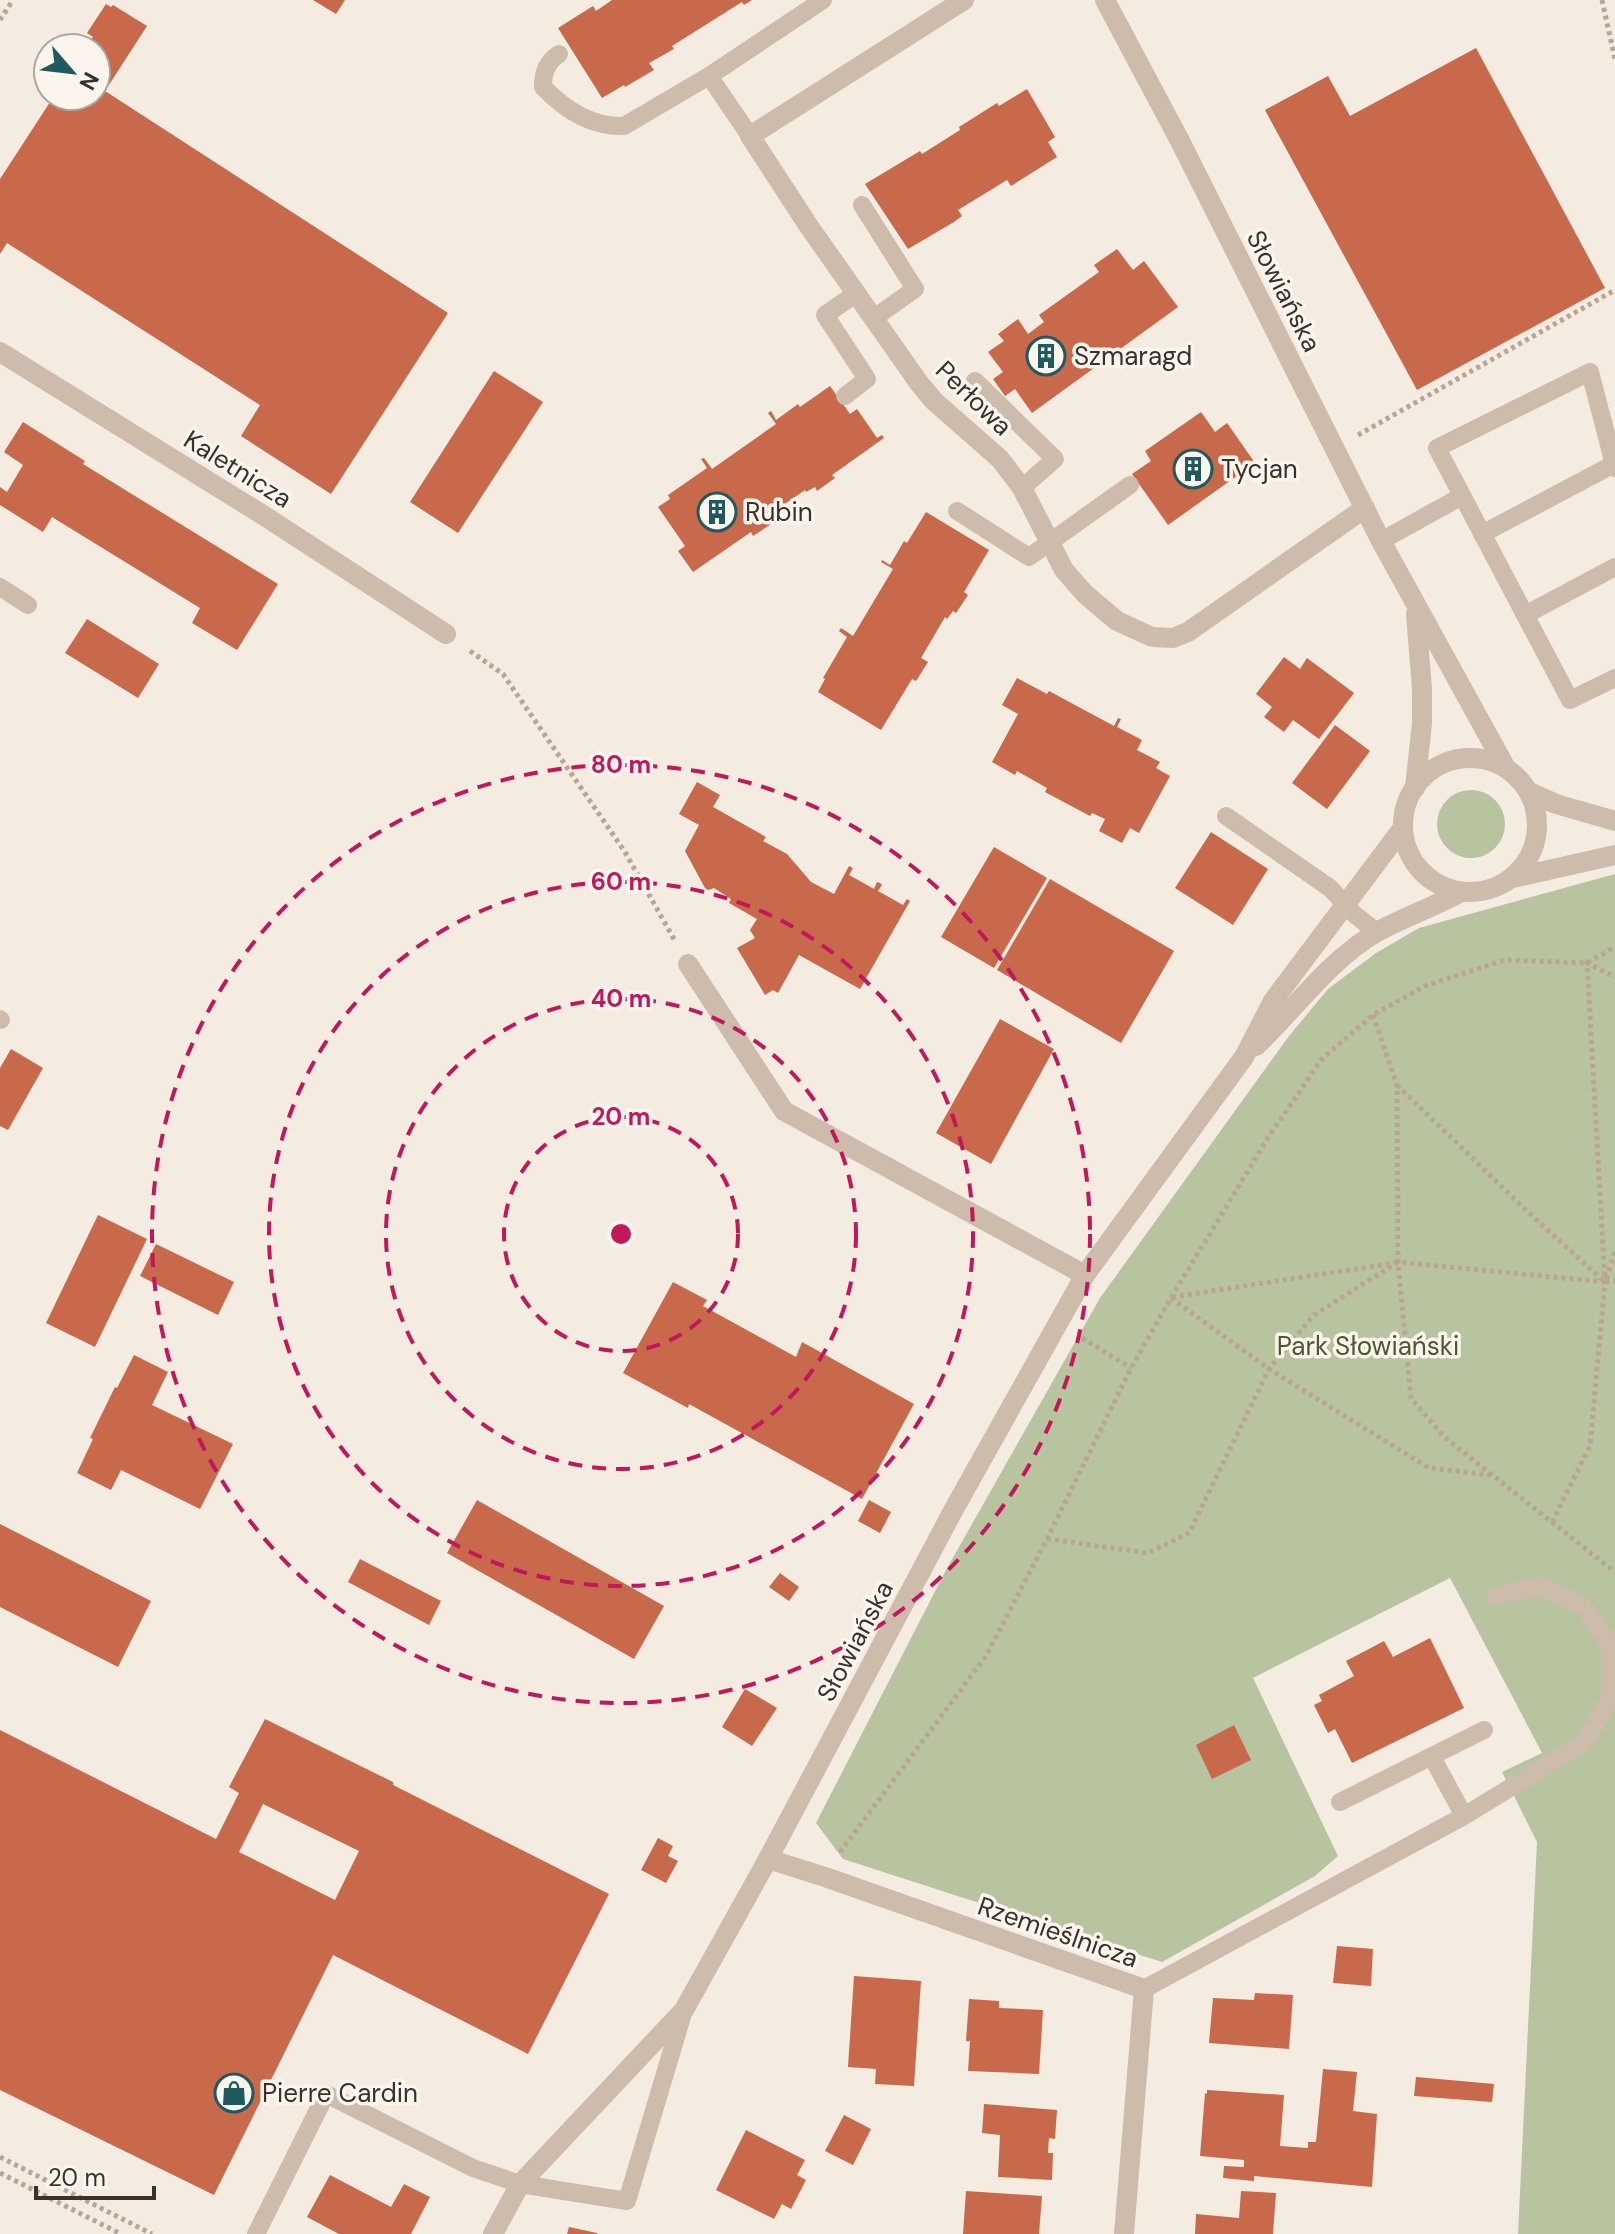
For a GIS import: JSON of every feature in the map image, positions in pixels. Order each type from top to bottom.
[{"type":"street","points":[[750,136],[964,0]]},
{"type":"street","name":"Słowiańska","points":[[1105,0],[1180,141],[1381,541],[1506,768]]},
{"type":"street","name":"Perłowa","points":[[750,136],[919,383],[934,401],[1000,459],[1022,488],[1064,570],[1085,594],[1117,621],[1152,637],[1173,638],[1188,632],[1365,508]]},
{"type":"street","name":"Kaletnicza","points":[[0,352],[263,515],[446,634]]},
{"type":"street","points":[[1415,606],[1422,689],[1415,788]]},
{"type":"street","points":[[1244,1057],[1273,1001],[1402,829],[1407,802],[1415,788],[1429,773],[1446,762],[1467,758],[1487,760],[1506,768],[1529,792],[1536,808],[1538,825],[1535,846],[1525,865],[1513,878]]},
{"type":"street","points":[[1529,792],[1556,804],[1615,821]]},
{"type":"street","points":[[1402,829],[1410,855],[1422,873],[1440,886],[1461,892],[1479,892],[1513,878],[1615,855]]},
{"type":"street","points":[[1244,1057],[1287,1017],[1312,984],[1377,932],[1461,892]]},
{"type":"street","points":[[688,964],[784,1111],[1085,1275]]},
{"type":"street","name":"Słowiańska","points":[[493,2234],[520,2184],[684,2010],[954,1509],[1085,1275],[1244,1057]]},
{"type":"street","name":"Rzemieślnicza","points":[[768,1859],[1144,1989],[1124,2234]]},
{"type":"lane","points":[[559,54],[547,66],[543,87],[587,121],[608,127],[624,126],[709,76],[823,0]]},
{"type":"lane","points":[[709,76],[750,136]]},
{"type":"lane","points":[[862,205],[915,289],[874,318]]},
{"type":"lane","points":[[845,396],[867,379],[825,315],[857,293]]},
{"type":"lane","points":[[1482,534],[1614,466],[1590,372],[1437,448],[1482,534],[1570,700],[1615,678]]},
{"type":"lane","points":[[975,381],[1055,459],[1022,488]]},
{"type":"lane","points":[[957,511],[1029,557],[1130,485]]},
{"type":"lane","points":[[1381,541],[1462,496]]},
{"type":"lane","points":[[1525,615],[1615,567]]},
{"type":"lane","points":[[0,587],[28,605]]},
{"type":"lane","points":[[1226,816],[1330,888],[1377,932]]},
{"type":"lane","points":[[1144,1989],[1464,1816],[1583,1743],[1610,1700],[1610,1646],[1583,1606],[1539,1586],[1496,1596]]},
{"type":"lane","points":[[1340,1802],[1484,1730]]},
{"type":"lane","points":[[1432,1757],[1464,1816]]},
{"type":"lane","points":[[256,2234],[326,2094],[473,2168],[520,2184],[627,2201],[684,2010]]},
{"type":"path","points":[[0,20],[13,0]]},
{"type":"path","points":[[1602,0],[1615,59]]},
{"type":"path","points":[[446,634],[503,674],[625,852],[688,964]]},
{"type":"path","points":[[1587,963],[1615,947]]},
{"type":"path","points":[[825,1877],[839,1853],[986,1656],[1131,1368],[1269,1136],[1322,1059],[1373,1015],[1425,986],[1505,960],[1587,963],[1615,977]]},
{"type":"path","points":[[1552,1522],[1590,1446],[1605,1282],[1587,963]]},
{"type":"path","points":[[1373,1015],[1397,1085],[1398,1262],[1411,1398],[1443,1436],[1615,1572]]},
{"type":"path","points":[[1397,1085],[1605,1282]]},
{"type":"path","points":[[1605,1282],[1615,1252]]},
{"type":"path","points":[[1171,1298],[1398,1262],[1615,1281]]},
{"type":"path","points":[[1047,1539],[1148,1553],[1189,1533],[1269,1369],[1314,1315],[1398,1262]]},
{"type":"path","points":[[1171,1298],[1269,1369],[1429,1468],[1493,1475]]},
{"type":"path","points":[[1058,1323],[1131,1368]]},
{"type":"path","points":[[0,2157],[152,2234]]},
{"type":"path","points":[[0,2173],[121,2234]]},
{"type":"green space","points":[[1464,790],[1478,790],[1490,795],[1500,805],[1505,824],[1500,843],[1490,853],[1478,858],[1464,858],[1452,853],[1442,843],[1437,831],[1437,817],[1442,805],[1452,795]]},
{"type":"green space","name":"Park Słowiański","points":[[1615,874],[1615,2234],[1518,2234],[1537,1842],[1502,1772],[1542,1753],[1450,1578],[1253,1678],[1338,1856],[1315,1876],[1162,1962],[843,1859],[816,1823],[946,1570],[1100,1298],[1289,1036],[1328,989],[1376,953],[1419,928]]},
{"type":"building","points":[[313,0],[345,0],[336,14]]},
{"type":"building","points":[[612,0],[752,0],[744,5],[742,2],[672,46],[674,49],[649,63],[654,70],[602,98],[558,28],[593,6],[596,11]]},
{"type":"building","points":[[106,4],[113,5],[147,26],[112,80],[112,32],[88,32]]},
{"type":"building","points":[[1476,48],[1605,288],[1417,390],[1265,110],[1328,76],[1350,116]]},
{"type":"building","points":[[1027,89],[1055,137],[1048,142],[1057,157],[1011,186],[1007,180],[958,210],[962,216],[908,249],[865,184],[920,151],[922,154],[997,103],[999,106]]},
{"type":"building","points":[[112,96],[448,313],[331,494],[241,436],[260,405],[7,243],[0,254],[0,179],[44,112],[112,112]]},
{"type":"building","points":[[1117,249],[1133,270],[1144,261],[1178,307],[1032,413],[1015,389],[1005,396],[993,379],[1003,372],[988,352],[1004,341],[998,334],[1018,319],[1028,334],[1044,322],[1039,315],[1099,272],[1094,265]]},
{"type":"building","points":[[494,371],[543,402],[458,533],[410,502]]},
{"type":"building","points":[[830,386],[850,414],[857,409],[877,438],[882,435],[884,438],[832,475],[835,478],[817,491],[815,487],[805,490],[766,517],[771,524],[753,536],[751,532],[693,572],[678,551],[685,546],[658,507],[670,499],[668,495],[707,468],[701,459],[704,458],[712,469],[776,424],[768,413],[771,411],[776,420]]},
{"type":"building","name":"Tycjan","points":[[1201,412],[1215,432],[1227,423],[1255,463],[1168,525],[1132,474],[1151,461],[1145,451]]},
{"type":"building","points":[[23,422],[85,461],[83,464],[278,584],[237,650],[192,623],[200,608],[52,517],[43,532],[0,505],[0,487],[7,492],[23,465],[4,452]]},
{"type":"building","points":[[926,512],[989,550],[964,592],[968,595],[956,613],[953,611],[947,619],[945,617],[921,658],[928,662],[916,681],[912,679],[881,730],[818,692],[847,637],[839,631],[841,628],[853,636],[893,569],[882,560],[890,565]]},
{"type":"building","points":[[87,619],[159,664],[138,698],[65,653]]},
{"type":"building","points":[[1284,657],[1300,669],[1307,658],[1354,693],[1319,739],[1293,720],[1284,732],[1264,717],[1272,707],[1256,694]]},
{"type":"building","points":[[1017,678],[1047,694],[1049,691],[1114,726],[1118,718],[1121,719],[1117,727],[1142,740],[1137,750],[1160,762],[1156,768],[1170,776],[1139,833],[1130,828],[1122,843],[1099,831],[1105,819],[1092,813],[1090,816],[1045,792],[1047,788],[1017,771],[1015,775],[992,762],[1018,714],[1002,705]]},
{"type":"building","points":[[1335,725],[1370,751],[1327,809],[1292,783]]},
{"type":"building","points":[[697,782],[720,795],[713,807],[766,837],[763,841],[787,854],[811,882],[834,894],[849,866],[853,868],[849,875],[874,889],[877,882],[880,883],[882,885],[878,891],[903,905],[907,899],[910,901],[860,989],[799,955],[778,993],[773,990],[765,995],[737,948],[755,938],[750,930],[757,919],[729,903],[731,899],[714,888],[705,888],[685,851],[699,825],[679,814]]},
{"type":"building","points":[[1211,832],[1268,869],[1233,925],[1175,888]]},
{"type":"building","points":[[994,847],[1047,878],[994,968],[941,937]]},
{"type":"building","points":[[1050,879],[1174,951],[1121,1043],[997,970]]},
{"type":"building","points":[[1000,1019],[1054,1049],[991,1164],[936,1133]]},
{"type":"building","points":[[11,1049],[43,1068],[8,1130],[0,1126],[0,1068]]},
{"type":"building","points":[[98,1215],[147,1239],[95,1347],[46,1323]]},
{"type":"building","points":[[156,1244],[234,1282],[218,1315],[140,1276]]},
{"type":"building","points":[[673,1282],[707,1300],[703,1306],[796,1357],[802,1342],[914,1404],[862,1499],[689,1404],[688,1408],[623,1373]]},
{"type":"building","points":[[134,1355],[168,1372],[152,1405],[233,1444],[200,1509],[121,1470],[111,1490],[77,1473],[93,1439],[90,1438]]},
{"type":"building","points":[[477,1500],[664,1606],[634,1659],[447,1553]]},
{"type":"building","points":[[869,1500],[891,1512],[880,1533],[858,1521]]},
{"type":"building","points":[[0,1524],[151,1601],[118,1667],[0,1607]]},
{"type":"building","points":[[360,1559],[441,1601],[429,1625],[348,1582]]},
{"type":"building","points":[[780,1573],[799,1587],[789,1601],[769,1587]]},
{"type":"building","points":[[1430,1638],[1464,1708],[1352,1763],[1335,1729],[1328,1733],[1314,1705],[1322,1701],[1319,1695],[1354,1676],[1346,1661],[1384,1641],[1393,1657]]},
{"type":"building","points":[[745,1689],[777,1708],[752,1746],[722,1727]]},
{"type":"building","points":[[265,1719],[609,1894],[528,2054],[333,1955],[214,2195],[0,2090],[0,1730],[216,1839],[239,1793],[229,1787]],"holes":[[[263,1804],[359,1851],[335,1900],[239,1852]]]},
{"type":"building","points":[[1234,1725],[1251,1760],[1212,1779],[1196,1745]]},
{"type":"building","points":[[658,1838],[673,1846],[668,1856],[678,1861],[666,1883],[641,1870]]},
{"type":"building","points":[[1337,1946],[1373,1949],[1371,1986],[1333,1983]]},
{"type":"building","points":[[854,1976],[921,1981],[914,2086],[875,2084],[876,2069],[848,2067]]},
{"type":"building","points":[[1255,1993],[1293,1995],[1289,2049],[1209,2043],[1213,1998],[1254,2000]]},
{"type":"building","points":[[969,1999],[999,2001],[999,2008],[1043,2010],[1039,2074],[968,2071],[970,2041],[966,2041]]},
{"type":"building","points":[[1323,2069],[1357,2072],[1353,2111],[1377,2114],[1372,2187],[1254,2176],[1254,2181],[1223,2178],[1224,2166],[1244,2167],[1244,2160],[1200,2156],[1207,2090],[1284,2095],[1280,2146],[1308,2148],[1308,2142],[1316,2142]]},
{"type":"building","points":[[1416,2077],[1494,2084],[1492,2102],[1414,2096]]},
{"type":"building","points":[[984,2104],[1057,2110],[1055,2139],[1049,2138],[1048,2153],[1053,2153],[1052,2180],[998,2177],[1000,2135],[982,2133]]},
{"type":"building","points":[[844,2115],[871,2129],[853,2165],[825,2151]]},
{"type":"building","points":[[746,2130],[805,2160],[797,2175],[806,2180],[791,2209],[782,2204],[774,2219],[716,2190]]},
{"type":"building","points":[[330,2175],[391,2207],[404,2184],[430,2197],[411,2234],[339,2234],[307,2217]]},
{"type":"building","points":[[966,2191],[1042,2196],[1039,2234],[963,2234]]},
{"type":"building","points":[[1241,2191],[1276,2193],[1273,2234],[1195,2234],[1196,2214],[1239,2218]]},
{"type":"building","points":[[569,2227],[597,2233],[597,2234],[567,2234]]},
{"type":"place","name":"Szmaragd","points":[[1046,356]]},
{"type":"place","name":"Tycjan","points":[[1193,469]]},
{"type":"place","name":"Rubin","points":[[717,512]]},
{"type":"place","name":"Pierre Cardin","points":[[234,2093]]}]
